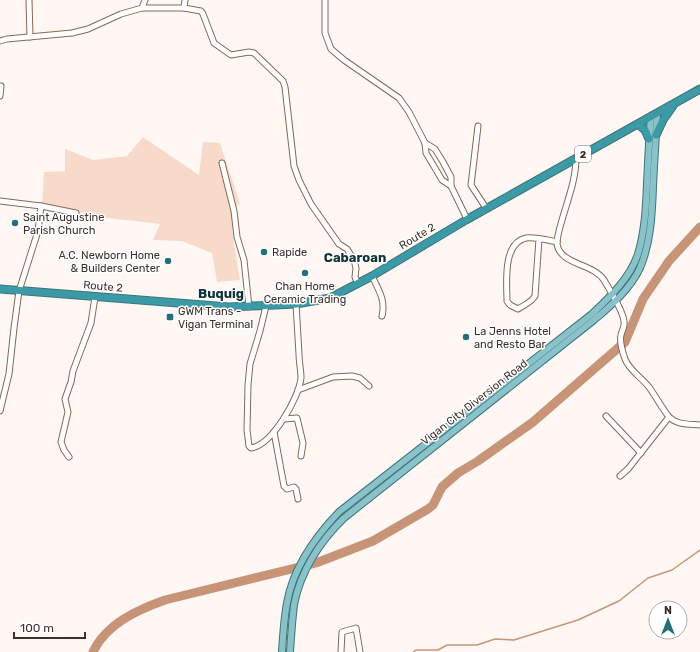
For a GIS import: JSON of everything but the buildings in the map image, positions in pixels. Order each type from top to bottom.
[{"type":"highway","name":"Route 2","points":[[0,289],[206,306],[266,306],[296,304],[330,298],[372,276],[486,208],[700,89]]},
{"type":"highway","points":[[656,135],[663,120],[674,104]]},
{"type":"highway","points":[[638,124],[645,130],[649,139]]},
{"type":"main road","name":"Vigan City Diversion Road","points":[[290,652],[294,604],[310,561],[326,537],[344,518],[616,301],[634,279],[647,248],[651,221],[656,135],[654,115]]},
{"type":"main road","name":"Vigan City Diversion Road","points":[[282,652],[287,601],[295,577],[302,561],[321,532],[339,512],[592,314],[612,296],[629,272],[638,254],[646,208],[649,139],[654,115]]},
{"type":"street","points":[[29,0],[30,37]]},
{"type":"street","points":[[142,8],[145,0]]},
{"type":"street","points":[[184,8],[186,0]]},
{"type":"street","points":[[325,0],[325,33],[331,49],[344,60],[400,98],[410,112],[425,143],[426,153],[442,180],[451,186]]},
{"type":"street","points":[[0,42],[7,39],[72,33],[88,29],[121,14],[142,8],[184,8],[202,12],[214,43],[217,46],[231,55],[252,52],[283,82],[285,87],[294,166],[299,180],[311,204],[339,244],[347,249],[354,260],[356,268],[355,277],[358,284]]},
{"type":"street","points":[[0,96],[1,86]]},
{"type":"street","points":[[478,126],[471,185],[486,208]]},
{"type":"street","points":[[425,143],[435,149],[451,176],[451,186],[467,219]]},
{"type":"street","points":[[576,158],[576,170],[557,242],[561,253],[570,260],[595,271],[603,278],[616,301],[624,321],[624,328],[620,336],[622,350],[626,361],[648,386],[669,417],[680,424],[700,425]]},
{"type":"street","points":[[222,163],[234,211],[237,237],[244,260],[250,307]]},
{"type":"street","points":[[0,201],[41,206],[76,213]]},
{"type":"street","points":[[0,411],[9,374],[19,291],[38,231],[41,206]]},
{"type":"street","points":[[539,239],[534,296],[533,299],[518,309],[510,305],[507,301],[506,268],[510,254],[515,245],[521,240],[527,238],[539,239],[557,242]]},
{"type":"street","points":[[372,276],[383,300],[384,305],[382,316]]},
{"type":"street","points":[[69,457],[61,442],[68,412],[65,399],[73,371],[91,323],[95,297]]},
{"type":"street","points":[[266,306],[250,364],[247,430],[248,446],[251,448],[256,447],[274,432],[284,419],[298,390],[301,377],[296,304]]},
{"type":"street","points":[[298,390],[333,377],[352,376],[360,378],[369,386]]},
{"type":"street","points":[[606,416],[641,453]]},
{"type":"street","points":[[620,476],[628,469],[669,417]]},
{"type":"street","points":[[284,419],[298,418],[303,443],[302,456]]},
{"type":"street","points":[[274,432],[284,486],[287,489],[296,489],[298,499]]},
{"type":"street","points":[[341,652],[342,632],[356,628],[360,652]]},
{"type":"shaded area","points":[[143,137],[199,175],[203,142],[220,143],[240,204],[231,209],[233,237],[240,280],[217,282],[212,253],[182,241],[153,240],[160,224],[108,218],[42,204],[44,172],[65,171],[65,149],[93,160],[127,156]]},
{"type":"waterway","points":[[93,652],[106,633],[114,626],[123,619],[144,608],[165,600],[316,563],[373,541],[428,509],[433,505],[442,487],[458,473],[478,461],[533,422],[625,342],[643,299],[669,261],[700,227]]},
{"type":"waterway","points":[[413,652],[416,650],[438,650],[447,645],[477,645],[495,639],[514,640],[578,620],[619,601],[648,578],[672,570],[700,550]]},
{"type":"place","name":"Saint Augustine Parish Church","points":[[15,223]]},
{"type":"place","name":"Rapide","points":[[264,252]]},
{"type":"place","name":"A.C. Newborn Home & Builders Center","points":[[168,261]]},
{"type":"place","name":"Chan Home Ceramic Trading","points":[[305,273]]},
{"type":"place","name":"GWM Trans - Vigan Terminal","points":[[170,317]]},
{"type":"place","name":"La Jenns Hotel and Resto Bar","points":[[466,337]]},
{"type":"district","name":"Cabaroan","points":[[355,257]]},
{"type":"district","name":"Buquig","points":[[221,293]]}]
